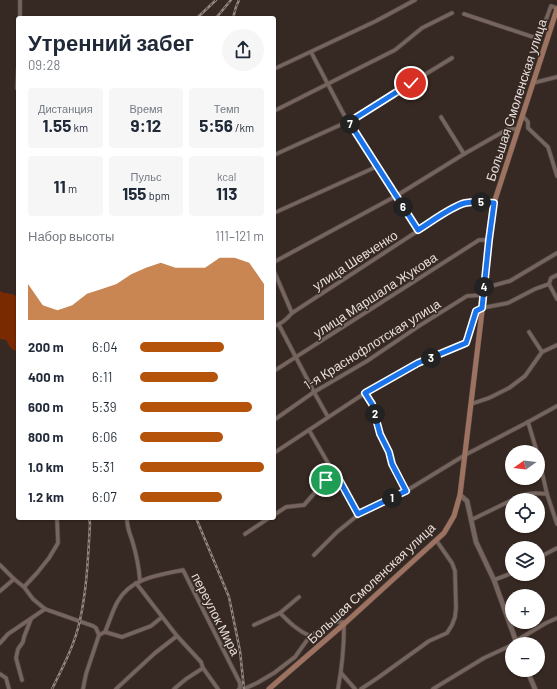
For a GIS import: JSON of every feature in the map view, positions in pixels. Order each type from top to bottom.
[{"type":"main road","name":"Большая Смоленская улица","points":[[269,689],[345,623],[444,533],[454,516],[460,495],[494,203],[557,11]]},
{"type":"street","points":[[20,0],[20,16]]},
{"type":"street","points":[[276,68],[376,21],[415,0]]},
{"type":"street","points":[[464,14],[539,39],[551,6],[557,11]]},
{"type":"street","points":[[276,111],[395,50],[422,28],[452,13]]},
{"type":"street","points":[[311,52],[349,122],[418,230]]},
{"type":"street","points":[[276,154],[349,122],[452,58]]},
{"type":"street","points":[[533,82],[557,77]]},
{"type":"street","points":[[522,116],[528,122],[528,128],[548,147],[557,176]]},
{"type":"street","points":[[442,117],[464,154]]},
{"type":"street","points":[[276,261],[396,196],[508,129],[518,129]]},
{"type":"street","points":[[276,212],[378,166]]},
{"type":"street","name":"улица Шевченко","points":[[276,325],[286,320],[292,313],[456,206],[475,202],[494,203]]},
{"type":"street","name":"улица Маршала Жукова","points":[[276,370],[479,240],[489,240]]},
{"type":"street","points":[[484,288],[510,280],[557,253]]},
{"type":"street","points":[[557,275],[551,278],[550,284],[557,299]]},
{"type":"street","points":[[276,276],[292,313]]},
{"type":"street","points":[[276,452],[365,393],[418,363],[466,343],[476,311],[482,308],[508,303],[535,289],[550,284]]},
{"type":"street","name":"1-я Краснофлотская улица","points":[[276,419],[314,392],[367,361],[467,296],[484,296]]},
{"type":"street","points":[[276,325],[296,357],[328,417]]},
{"type":"street","points":[[530,332],[542,352]]},
{"type":"street","points":[[471,404],[489,398],[509,388],[525,376],[542,352],[557,345]]},
{"type":"street","points":[[365,393],[372,404],[380,434],[389,452],[392,464],[406,491]]},
{"type":"street","points":[[314,555],[358,514],[406,491],[465,455],[557,406]]},
{"type":"street","points":[[528,422],[535,445]]},
{"type":"street","points":[[309,430],[335,472],[358,514]]},
{"type":"street","points":[[276,514],[286,507],[304,505],[335,472]]},
{"type":"street","points":[[545,485],[557,524]]},
{"type":"street","points":[[460,495],[467,501],[476,542],[494,580],[513,637]]},
{"type":"street","points":[[471,520],[505,503]]},
{"type":"street","points":[[24,587],[49,558],[58,543],[57,520]]},
{"type":"street","points":[[127,520],[127,527],[139,567],[138,582],[162,617],[201,662],[203,668],[218,689]]},
{"type":"street","points":[[245,534],[266,520]]},
{"type":"street","points":[[361,689],[429,640],[447,633],[452,625],[456,608],[455,571],[436,540]]},
{"type":"street","points":[[545,554],[557,548]]},
{"type":"street","points":[[0,565],[24,587],[33,599],[45,609],[96,628],[99,635],[86,674],[83,689]]},
{"type":"street","name":"переулок Мира","points":[[138,582],[152,577],[183,570],[240,683],[239,689]]},
{"type":"street","points":[[494,580],[505,576]]},
{"type":"street","points":[[0,591],[14,579]]},
{"type":"street","points":[[105,632],[118,601],[129,588],[138,582]]},
{"type":"street","points":[[254,625],[280,613],[299,597]]},
{"type":"street","points":[[0,643],[8,634],[45,609]]},
{"type":"street","points":[[280,613],[302,633],[310,636]]},
{"type":"street","points":[[99,635],[105,632],[122,636],[150,626],[162,617]]},
{"type":"street","points":[[22,680],[16,658],[31,618]]},
{"type":"street","points":[[522,637],[557,618]]},
{"type":"street","points":[[246,688],[274,673],[295,657],[310,636],[335,622],[345,623],[341,673],[338,689]]},
{"type":"street","points":[[116,689],[155,653],[177,636]]},
{"type":"street","points":[[433,689],[484,658],[505,649]]},
{"type":"street","points":[[174,689],[203,668]]},
{"type":"street","points":[[341,673],[355,689]]},
{"type":"street","points":[[0,674],[6,678],[9,689]]},
{"type":"street","points":[[531,677],[535,689]]},
{"type":"shaded area","points":[[0,291],[16,296],[16,351],[9,346],[6,340],[0,339]]},
{"type":"railway","points":[[199,16],[216,0]]},
{"type":"railway","points":[[218,16],[231,0]]},
{"type":"railway","points":[[234,16],[239,0]]},
{"type":"railway","points":[[52,689],[72,647],[80,620],[87,572],[89,520]]},
{"type":"railway","points":[[197,520],[229,597],[240,651],[244,689]]},
{"type":"route","points":[[326,480],[335,472],[358,514],[406,491],[392,464],[389,452],[380,434],[372,404],[365,393],[418,363],[466,343],[476,311],[482,308],[494,203],[475,202],[456,206],[418,230],[349,122],[411,83]]}]
